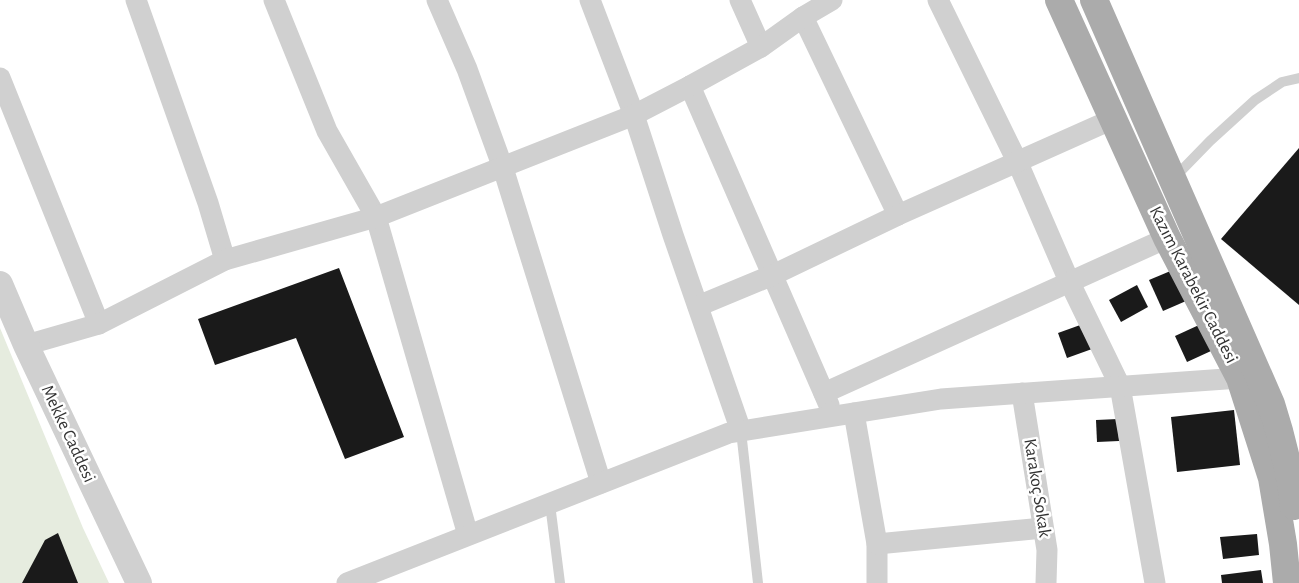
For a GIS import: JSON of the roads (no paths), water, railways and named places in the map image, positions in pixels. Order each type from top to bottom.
[{"type":"main road","name":"Kazım Karabekir Caddesi","points":[[1059,0],[1167,238],[1240,378],[1272,478],[1284,544],[1287,583]]},
{"type":"main road","name":"Kazım Karabekir Caddesi","points":[[1094,0],[1271,404],[1283,439],[1291,480],[1299,550]]},
{"type":"street","points":[[136,0],[208,203],[225,260]]},
{"type":"street","points":[[274,0],[327,131],[376,218],[468,535]]},
{"type":"street","points":[[437,0],[467,69],[504,168],[601,483]]},
{"type":"street","points":[[590,0],[634,115],[741,431]]},
{"type":"street","points":[[740,0],[761,47]]},
{"type":"street","points":[[26,345],[99,324],[225,260],[376,218],[634,115],[761,47],[803,17],[832,0]]},
{"type":"street","points":[[938,0],[1017,161],[1069,281],[1120,386],[1155,583]]},
{"type":"street","points":[[803,17],[898,214]]},
{"type":"street","points":[[0,78],[99,324]]},
{"type":"street","points":[[690,86],[824,393],[844,414],[877,544],[877,583]]},
{"type":"street","points":[[698,306],[773,275],[898,214],[1113,119]]},
{"type":"street","points":[[824,393],[1167,238]]},
{"type":"street","name":"Mekke Caddesi","points":[[0,284],[26,345],[139,583]]},
{"type":"street","points":[[349,583],[729,433],[941,399],[1240,378]]},
{"type":"street","name":"Karakoç Sokak","points":[[1022,393],[1047,550],[1046,583]]},
{"type":"street","points":[[877,544],[1043,528]]},
{"type":"lane","points":[[1173,179],[1254,100],[1282,82],[1299,78]]},
{"type":"lane","points":[[741,431],[758,583]]},
{"type":"lane","points":[[550,504],[560,583]]}]
